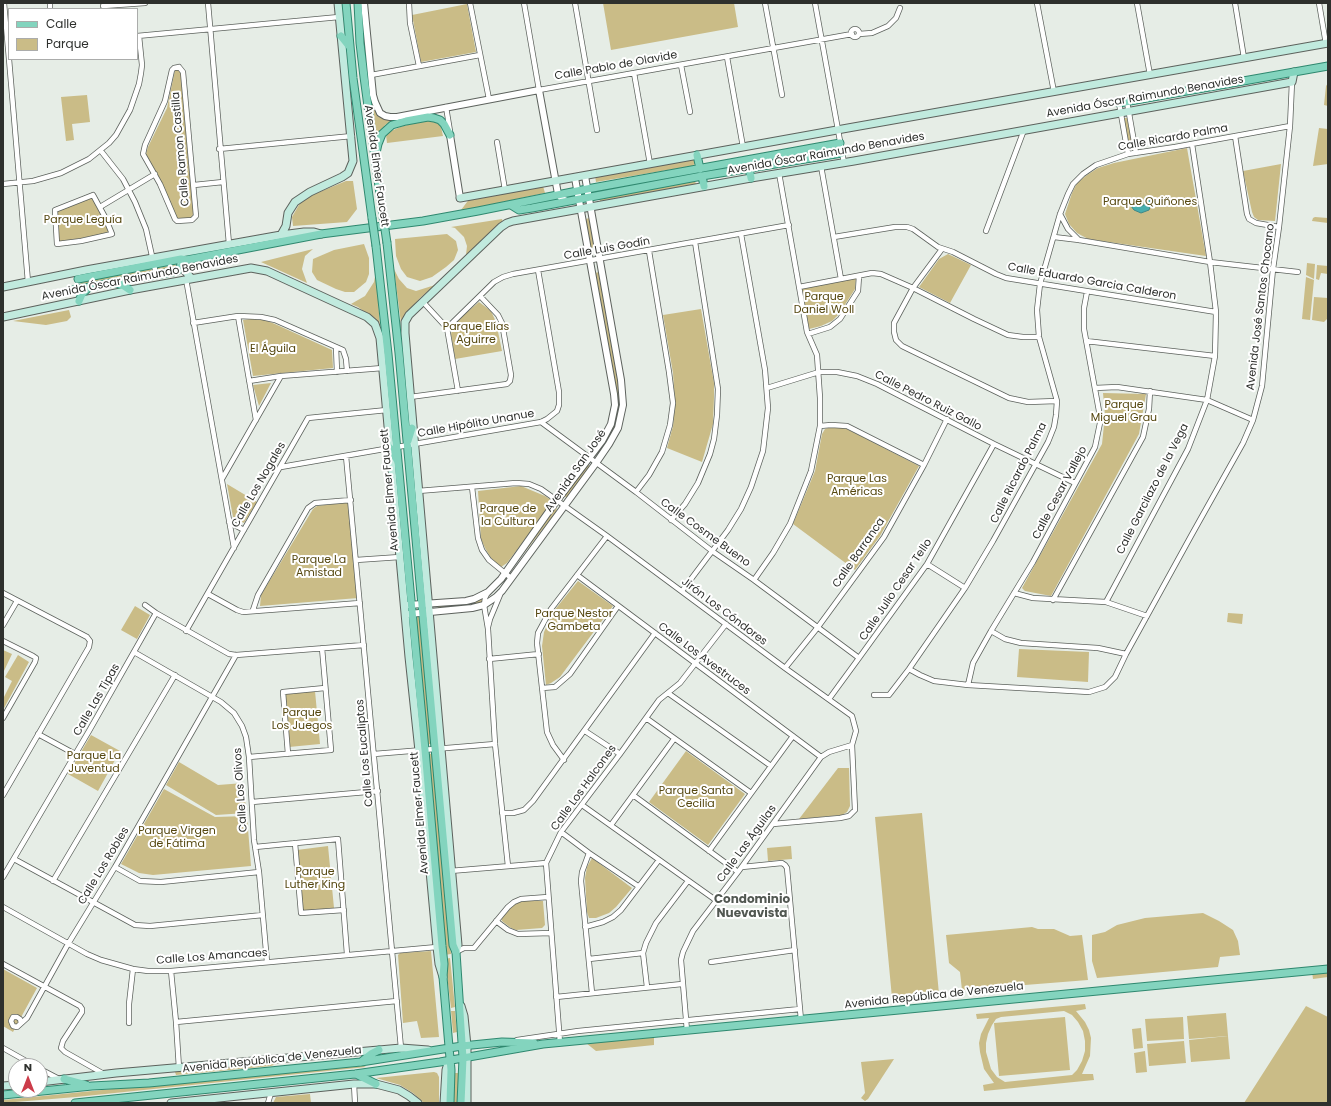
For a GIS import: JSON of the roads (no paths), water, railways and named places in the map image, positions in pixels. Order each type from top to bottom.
[{"type":"main road","points":[[281,235],[291,207],[302,196],[342,178],[348,173],[353,161],[352,136],[338,3]]},
{"type":"main road","name":"Avenida Elmer Faucett","points":[[346,3],[362,152],[376,246],[394,447],[400,556],[408,605]]},
{"type":"main road","points":[[347,12],[348,15],[352,17],[356,16],[358,7]]},
{"type":"main road","name":"Avenida Elmer Faucett","points":[[358,7],[360,43],[387,243],[410,444],[426,604]]},
{"type":"main road","points":[[341,36],[350,47]]},
{"type":"main road","name":"Avenida Óscar Raimundo Benavides","points":[[460,198],[1327,44]]},
{"type":"main road","name":"Avenida Óscar Raimundo Benavides","points":[[1119,103],[1328,66]]},
{"type":"main road","points":[[1292,82],[1294,72]]},
{"type":"main road","name":"Avenida Óscar Raimundo Benavides","points":[[410,397],[404,333],[407,318],[507,223],[520,219],[779,173],[844,163],[1292,82]]},
{"type":"main road","points":[[375,159],[382,134],[386,129],[399,123],[428,117],[434,118],[440,120],[444,124],[450,135]]},
{"type":"main road","name":"Avenida Óscar Raimundo Benavides","points":[[3,287],[121,264],[153,261],[182,262],[320,234],[423,221],[511,205],[578,190],[840,143]]},
{"type":"main road","name":"Avenida Óscar Raimundo Benavides","points":[[511,205],[519,210],[842,152]]},
{"type":"main road","points":[[697,156],[700,168]]},
{"type":"main road","points":[[749,168],[751,178]]},
{"type":"main road","points":[[702,176],[704,186]]},
{"type":"main road","name":"Avenida Óscar Raimundo Benavides","points":[[73,290],[156,274],[182,262],[229,244],[304,232],[314,232],[320,234]]},
{"type":"main road","name":"Avenida Óscar Raimundo Benavides","points":[[78,279],[109,273],[153,261]]},
{"type":"main road","points":[[182,262],[189,279]]},
{"type":"main road","points":[[109,273],[121,264]]},
{"type":"main road","name":"Avenida Óscar Raimundo Benavides","points":[[3,317],[130,290],[246,268],[260,269],[367,317]]},
{"type":"main road","points":[[111,283],[124,286],[130,290]]},
{"type":"main road","points":[[79,301],[80,296],[85,290],[94,286]]},
{"type":"main road","name":"Avenida Elmer Faucett","points":[[367,317],[375,324],[379,332],[387,410],[398,464],[408,614],[444,964],[443,977],[451,1070],[450,1103]]},
{"type":"main road","points":[[410,397],[412,428],[410,444]]},
{"type":"main road","name":"Avenida Elmer Faucett","points":[[410,444],[418,491],[426,612],[449,871],[453,945],[456,952],[460,1017],[465,1046],[467,1103]]},
{"type":"main road","name":"Avenida Elmer Faucett","points":[[422,750],[437,947],[439,964],[443,977]]},
{"type":"main road","name":"Avenida República de Venezuela","points":[[75,1103],[106,1101],[355,1074],[543,1044],[1328,969]]},
{"type":"main road","name":"Avenida República de Venezuela","points":[[48,1089],[149,1083],[361,1062],[449,1048],[502,1042],[543,1044]]},
{"type":"main road","points":[[449,1060],[465,1046]]},
{"type":"main road","points":[[48,1081],[401,1048],[430,1051]]},
{"type":"main road","points":[[361,1062],[379,1050]]},
{"type":"main road","name":"Avenida Elmer Faucett","points":[[461,1103],[465,1057]]},
{"type":"main road","points":[[375,1060],[376,1071]]},
{"type":"main road","name":"Avenida Elmer Faucett","points":[[444,1103],[446,1070],[449,1060]]},
{"type":"main road","points":[[355,1074],[376,1084],[399,1090],[418,1103]]},
{"type":"main road","points":[[62,1080],[92,1086]]},
{"type":"main road","points":[[171,1103],[354,1084],[376,1084]]},
{"type":"street","points":[[4,3],[7,48]]},
{"type":"street","points":[[103,6],[145,3]]},
{"type":"street","points":[[208,3],[229,244]]},
{"type":"street","points":[[364,3],[371,75],[480,55]]},
{"type":"street","points":[[408,3],[410,23],[419,66]]},
{"type":"street","points":[[470,3],[489,99]]},
{"type":"street","points":[[524,3],[558,194],[562,200],[568,201]]},
{"type":"street","points":[[575,3],[598,130]]},
{"type":"street","points":[[765,3],[782,95]]},
{"type":"street","points":[[815,3],[844,163]]},
{"type":"street","points":[[1037,3],[1054,92]]},
{"type":"street","points":[[1137,3],[1150,75]]},
{"type":"street","points":[[1235,3],[1244,58]]},
{"type":"street","points":[[1319,3],[1327,44]]},
{"type":"street","name":"Calle Pablo de Olavide","points":[[371,75],[375,102],[380,113],[385,116],[397,117],[489,99],[822,40],[852,34],[855,29],[858,30],[859,34],[872,34],[888,26],[896,18],[900,8]]},
{"type":"street","points":[[3,184],[45,178],[66,172],[101,151],[116,135],[130,110],[141,73],[138,36],[339,17]]},
{"type":"street","points":[[727,57],[743,147]]},
{"type":"street","points":[[9,60],[28,282]]},
{"type":"street","points":[[681,65],[690,112]]},
{"type":"street","name":"Calle Ramon Castilla","points":[[179,67],[183,72],[194,185],[196,216],[192,220],[177,221],[155,174],[143,154],[165,101],[172,70],[179,67]]},
{"type":"street","points":[[634,73],[650,164]]},
{"type":"street","name":"Avenida José Santos Chocano","points":[[968,684],[1089,692],[1105,687],[1115,677],[1126,654],[1243,443],[1253,420],[1262,386],[1273,269],[1290,126],[1292,82]]},
{"type":"street","points":[[1127,102],[1136,153]]},
{"type":"street","points":[[1119,103],[1128,154]]},
{"type":"street","points":[[446,107],[460,198]]},
{"type":"street","name":"Calle Ricardo Palma","points":[[874,695],[889,695],[909,669],[965,588],[1048,442],[1054,427],[1057,401],[1039,337],[1037,310],[1040,284],[1060,214],[1073,184],[1083,174],[1096,165],[1128,154],[1290,126]]},
{"type":"street","points":[[986,231],[1024,130]]},
{"type":"street","points":[[220,149],[352,136]]},
{"type":"street","points":[[1235,136],[1249,219],[1256,223],[1279,227]]},
{"type":"street","points":[[497,142],[505,190]]},
{"type":"street","name":"Calle Garcilazo de la Vega","points":[[1106,602],[1188,449],[1207,400],[1215,356],[1216,312],[1192,144]]},
{"type":"street","points":[[101,151],[116,169],[129,189],[146,229],[156,274]]},
{"type":"street","points":[[821,166],[841,279]]},
{"type":"street","points":[[754,580],[773,553],[790,524],[809,476],[820,426],[819,372],[817,355],[808,334],[779,173]]},
{"type":"street","points":[[100,207],[155,174]]},
{"type":"street","name":"Avenida San José","points":[[408,614],[472,608],[492,601],[502,591],[596,463],[618,428],[623,406],[621,380],[585,176]]},
{"type":"street","name":"Avenida San José","points":[[408,605],[470,600],[480,597],[488,592],[505,573],[557,500],[590,458],[607,433],[611,424],[615,405],[612,382],[575,178]]},
{"type":"street","points":[[194,185],[223,182]]},
{"type":"street","points":[[92,195],[100,207],[112,234],[57,244],[55,210],[92,195]]},
{"type":"street","points":[[1060,214],[1068,229],[1079,240]]},
{"type":"street","name":"Calle Luis Godín","points":[[447,328],[494,282],[503,277],[789,226]]},
{"type":"street","name":"Calle Eduardo Garcia Calderon","points":[[834,237],[895,227],[907,227],[913,229],[942,249],[953,252],[1006,278],[1216,312]]},
{"type":"street","points":[[682,591],[728,530],[741,509],[757,469],[766,428],[768,408],[765,370],[741,234]]},
{"type":"street","points":[[1054,237],[1210,262],[1298,272]]},
{"type":"street","points":[[672,520],[685,504],[698,483],[710,454],[714,439],[718,409],[718,389],[695,242]]},
{"type":"street","points":[[942,249],[913,288],[894,323],[896,340],[902,346],[1009,398],[1028,402],[1057,401]]},
{"type":"street","points":[[636,492],[649,475],[662,452],[670,425],[672,403],[670,372],[649,251]]},
{"type":"street","name":"Calle Hipólito Unanue","points":[[281,467],[541,422],[547,419],[556,411],[559,405],[559,398],[538,270]]},
{"type":"street","points":[[799,286],[872,273],[881,274],[913,288],[1008,335],[1039,337]]},
{"type":"street","points":[[808,334],[830,327],[840,319],[858,292],[859,276]]},
{"type":"street","points":[[189,279],[193,323],[234,548]]},
{"type":"street","name":"Calle Cesar Vallejo","points":[[968,684],[973,663],[991,630],[1034,562],[1095,447],[1100,423],[1084,329],[1084,308],[1087,292]]},
{"type":"street","points":[[410,397],[507,384],[510,381],[511,375],[502,323],[498,315],[480,296]]},
{"type":"street","points":[[423,302],[447,328],[458,391]]},
{"type":"street","points":[[193,323],[238,316],[261,317],[275,320],[343,350],[345,353],[347,371]]},
{"type":"street","points":[[238,316],[256,420]]},
{"type":"street","points":[[1086,341],[1215,356]]},
{"type":"street","points":[[336,347],[338,372]]},
{"type":"street","points":[[249,380],[383,368]]},
{"type":"street","name":"Calle Pedro Ruiz Gallo","points":[[767,388],[819,372],[837,372],[857,376],[877,384],[994,444],[1075,483]]},
{"type":"street","points":[[222,479],[281,376]]},
{"type":"street","points":[[1095,388],[1117,387],[1207,400],[1253,420]]},
{"type":"street","points":[[1053,600],[1143,437],[1149,409],[1150,391]]},
{"type":"street","name":"Calle Los Nogales","points":[[186,631],[308,418],[387,410]]},
{"type":"street","name":"Calle Barranca","points":[[785,668],[818,627],[884,537],[924,465],[947,419]]},
{"type":"street","name":"Calle Cosme Bueno","points":[[541,422],[636,492],[712,551],[754,580],[859,658]]},
{"type":"street","points":[[820,426],[830,424],[847,426],[924,465]]},
{"type":"street","name":"Calle Julio Cesar Tello","points":[[829,699],[927,564],[994,444]]},
{"type":"street","name":"Calle Los Eucaliptos","points":[[346,456],[401,1048]]},
{"type":"street","name":"Jirón Los Cóndores","points":[[418,491],[516,484],[529,484],[541,489],[852,716],[856,731],[852,745],[855,810],[849,816],[840,818],[773,824]]},
{"type":"street","points":[[472,487],[482,550],[489,560],[511,578]]},
{"type":"street","points":[[253,610],[258,594],[308,508],[315,503],[351,500]]},
{"type":"street","points":[[229,522],[244,530]]},
{"type":"street","points":[[564,760],[553,745],[548,732],[537,643],[538,633],[551,609],[607,536]]},
{"type":"street","points":[[356,560],[400,556]]},
{"type":"street","points":[[927,564],[965,588]]},
{"type":"street","name":"Calle Los Avestruces","points":[[577,575],[821,757]]},
{"type":"street","points":[[488,629],[490,619],[502,591]]},
{"type":"street","points":[[488,592],[484,605],[488,629],[495,744],[508,866]]},
{"type":"street","points":[[3,593],[87,637],[90,642],[89,647],[3,795]]},
{"type":"street","points":[[1014,593],[1033,598],[1053,600],[1106,602],[1147,616]]},
{"type":"street","points":[[208,594],[243,612],[253,610],[360,603]]},
{"type":"street","points":[[3,625],[17,601]]},
{"type":"street","points":[[145,605],[186,631],[225,653],[236,655],[364,645]]},
{"type":"street","points":[[542,688],[554,687],[570,674],[618,606]]},
{"type":"street","name":"Calle Las Tipas","points":[[3,877],[156,613]]},
{"type":"street","name":"Calle Los Halcones","points":[[560,1043],[546,863],[561,832],[659,700],[680,683],[726,624]]},
{"type":"street","points":[[991,630],[1005,639],[1021,643],[1098,648],[1126,654]]},
{"type":"street","points":[[502,813],[513,813],[524,810],[533,801],[655,634]]},
{"type":"street","points":[[3,641],[36,658],[36,662],[3,718]]},
{"type":"street","points":[[249,757],[331,750],[322,648]]},
{"type":"street","name":"Calle Los Olivos","points":[[134,652],[227,706],[234,713],[242,726],[246,737],[249,757],[255,847],[259,872],[267,962]]},
{"type":"street","points":[[489,659],[539,654]]},
{"type":"street","name":"Calle Los Robles","points":[[21,1023],[27,1018],[68,944],[115,867],[236,655]]},
{"type":"street","points":[[909,669],[920,676],[934,681],[968,684]]},
{"type":"street","points":[[52,881],[175,675]]},
{"type":"street","points":[[288,754],[283,692],[325,688]]},
{"type":"street","points":[[668,693],[771,766]]},
{"type":"street","points":[[646,718],[751,793]]},
{"type":"street","points":[[584,731],[620,754]]},
{"type":"street","points":[[38,734],[75,754]]},
{"type":"street","points":[[709,850],[793,736]]},
{"type":"street","points":[[611,825],[674,739]]},
{"type":"street","points":[[374,754],[495,744]]},
{"type":"street","points":[[821,757],[829,752],[852,745]]},
{"type":"street","name":"Calle Las Águilas","points":[[686,1031],[681,966],[683,952],[693,931],[717,901],[821,757]]},
{"type":"street","points":[[252,802],[378,791]]},
{"type":"street","points":[[633,795],[738,872]]},
{"type":"street","points":[[582,805],[717,901]]},
{"type":"street","points":[[561,832],[638,886]]},
{"type":"street","points":[[255,847],[338,839],[347,954]]},
{"type":"street","points":[[295,843],[301,913],[344,910]]},
{"type":"street","points":[[589,853],[580,881],[592,993]]},
{"type":"street","points":[[14,859],[92,903],[135,925],[150,926],[262,915]]},
{"type":"street","points":[[585,926],[603,922],[613,917],[621,910],[659,860]]},
{"type":"street","points":[[449,871],[546,863]]},
{"type":"street","points":[[742,867],[782,863],[787,868],[801,1020]]},
{"type":"street","points":[[115,867],[140,881],[160,882],[259,872]]},
{"type":"street","points":[[647,988],[643,954],[650,933],[688,881]]},
{"type":"street","points":[[456,952],[464,948],[474,948],[514,902],[522,899],[548,897]]},
{"type":"street","name":"Calle Los Amancaes","points":[[3,907],[68,944],[101,960],[133,969],[171,971],[437,947]]},
{"type":"street","points":[[496,921],[508,930],[518,934],[551,933]]},
{"type":"street","points":[[711,962],[795,950]]},
{"type":"street","points":[[588,959],[643,954]]},
{"type":"street","points":[[3,964],[80,1006],[82,1012],[63,1041],[61,1048],[65,1052],[104,1075]]},
{"type":"street","points":[[129,1023],[129,1004],[133,969]]},
{"type":"street","points":[[171,971],[179,1068]]},
{"type":"street","points":[[556,997],[682,984]]},
{"type":"street","points":[[176,1022],[397,1000]]},
{"type":"street","points":[[502,1042],[560,1034],[800,1009]]},
{"type":"street","points":[[3,1048],[21,1058]]},
{"type":"street","points":[[48,1073],[62,1080]]},
{"type":"street","points":[[354,1084],[355,1103]]},
{"type":"street","points":[[268,1103],[271,1093]]},
{"type":"water","points":[[1145,198],[1150,198],[1151,204],[1149,210],[1141,213],[1134,210],[1131,206],[1131,201],[1136,200],[1139,205],[1142,206],[1144,205]]},
{"type":"district","name":"Condominio Nuevavista","points":[[752,907]]},
{"type":"park label","name":"Parque Quiñones","points":[[1150,202]]},
{"type":"park label","name":"Parque Leguía","points":[[83,220]]},
{"type":"park label","name":"Parque Daniel Woll","points":[[824,303]]},
{"type":"park label","name":"Parque Elías Aguirre","points":[[476,333]]},
{"type":"park label","name":"El Águila","points":[[273,349]]},
{"type":"park label","name":"Parque Miguel Grau","points":[[1124,411]]},
{"type":"park label","name":"Parque Las Américas","points":[[857,485]]},
{"type":"park label","name":"Parque de la Cultura","points":[[508,515]]},
{"type":"park label","name":"Parque La Amistad","points":[[319,566]]},
{"type":"park label","name":"Parque Nestor Gambeta","points":[[574,620]]},
{"type":"park label","name":"Parque Los Juegos","points":[[302,719]]},
{"type":"park label","name":"Parque La Juventud","points":[[94,762]]},
{"type":"park label","name":"Parque Santa Cecilia","points":[[696,797]]},
{"type":"park label","name":"Parque Virgen de Fátima","points":[[177,837]]},
{"type":"park label","name":"Parque Luther King","points":[[315,878]]}]
